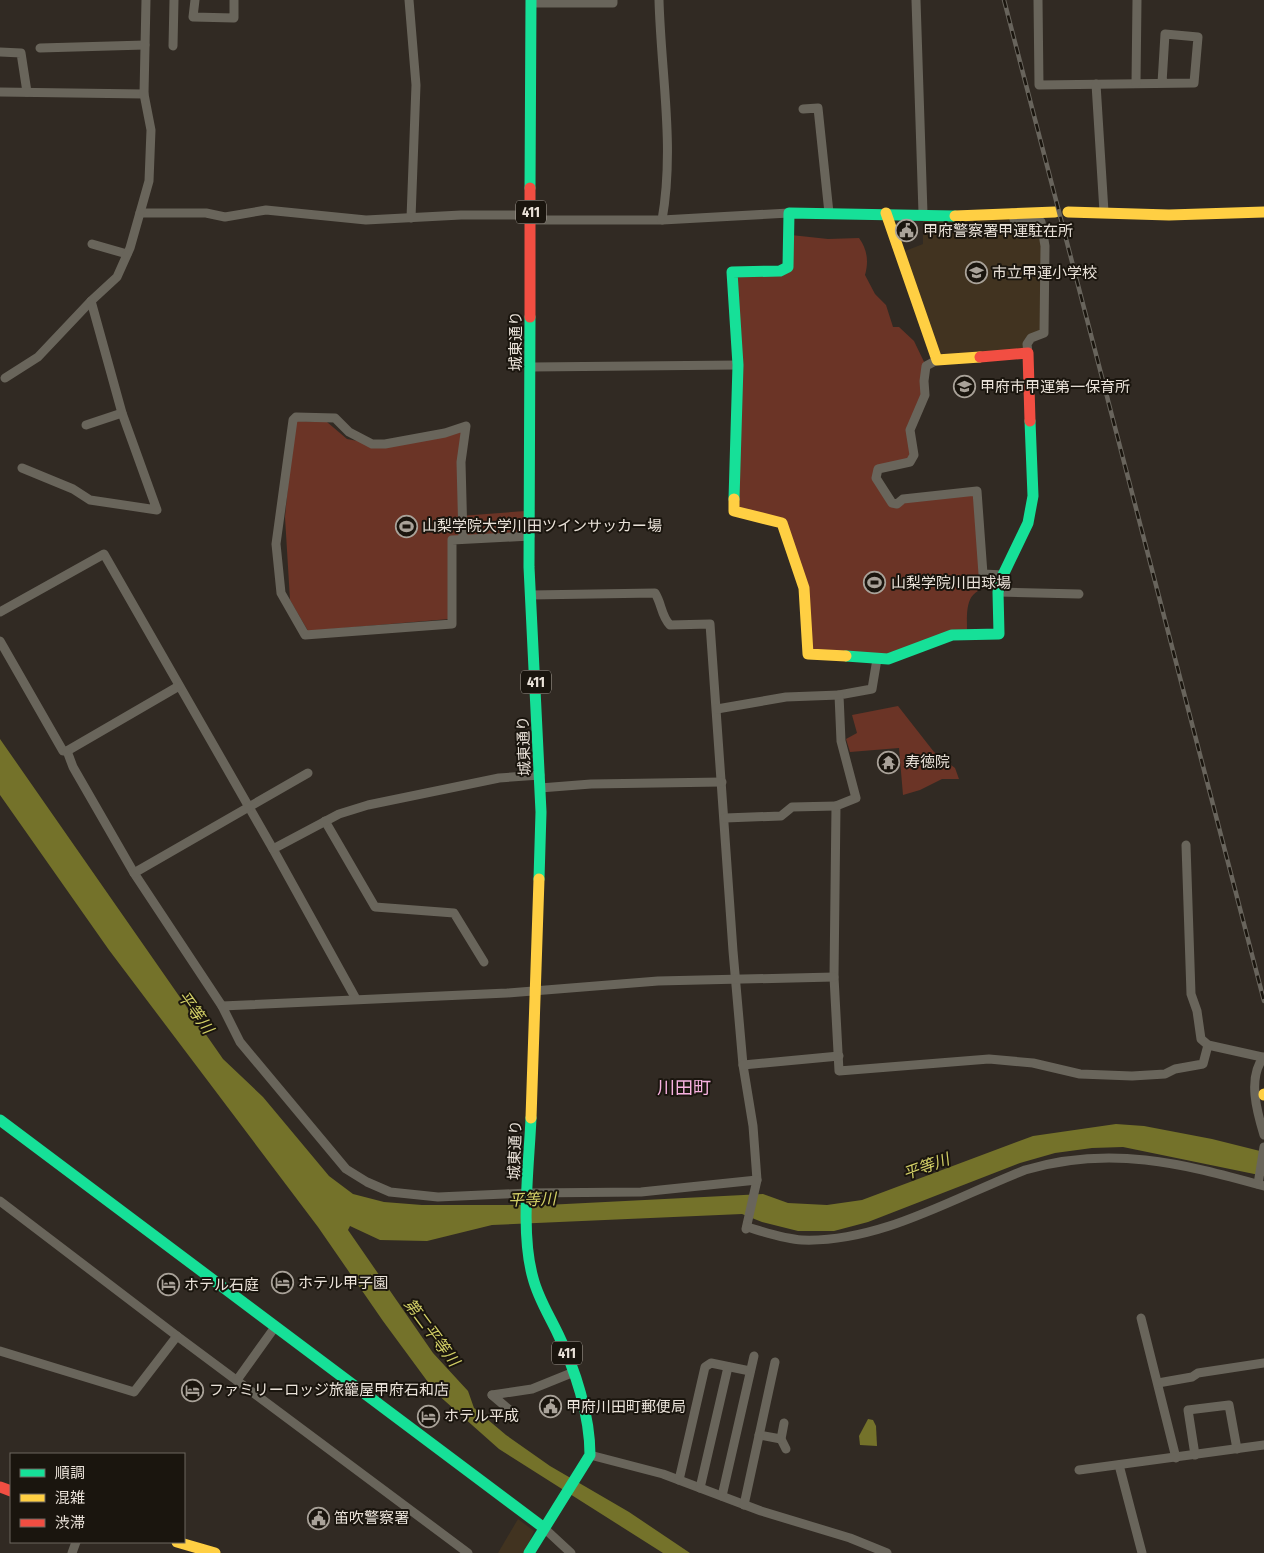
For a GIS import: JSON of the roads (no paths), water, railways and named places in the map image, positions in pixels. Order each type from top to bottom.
[{"type":"main road","name":"城東通り","points":[[531,1],[532,367],[530,536],[540,788],[537,990],[528,1195],[529,1230],[532,1277],[541,1301],[562,1341],[574,1372],[588,1431],[590,1455]]},
{"type":"main road","points":[[886,213],[937,360],[1028,353],[1033,496],[1028,523],[1003,575],[998,592],[999,634],[952,635],[888,659],[808,654],[804,588],[782,523],[734,511],[738,364],[732,272],[780,271],[788,267],[789,213],[830,213],[886,213],[923,213],[983,216],[1055,212]]},
{"type":"main road","points":[[1068,212],[1169,214],[1264,212]]},
{"type":"main road","points":[[0,1120],[92,1187],[275,1328],[544,1528]]},
{"type":"main road","points":[[529,1553],[590,1455]]},
{"type":"main road","points":[[180,1543],[214,1553]]},
{"type":"street","points":[[5,378],[38,357],[91,301],[117,277],[127,254],[140,213],[149,175],[151,130],[144,94],[146,0]]},
{"type":"street","points":[[173,46],[174,0]]},
{"type":"street","points":[[195,0],[193,17],[234,18],[234,0]]},
{"type":"street","points":[[408,0],[416,85],[411,218]]},
{"type":"street","points":[[531,1],[613,3],[613,0]]},
{"type":"street","points":[[659,0],[668,124],[668,190],[662,220]]},
{"type":"street","points":[[916,0],[923,213]]},
{"type":"street","points":[[1038,0],[1040,85],[1162,83],[1194,82],[1198,37],[1165,34],[1162,83]]},
{"type":"street","points":[[1136,83],[1137,0]]},
{"type":"street","points":[[40,48],[146,45]]},
{"type":"street","points":[[0,52],[21,53],[26,92]]},
{"type":"street","points":[[1096,84],[1104,212]]},
{"type":"street","points":[[0,92],[144,94]]},
{"type":"street","points":[[802,109],[818,108],[830,213]]},
{"type":"street","points":[[140,213],[206,213],[225,217],[266,210],[366,220],[524,216],[531,220],[662,220],[789,213]]},
{"type":"street","points":[[1012,213],[1015,222],[1041,222],[1045,246],[1044,333],[1031,338],[1027,344],[1028,353]]},
{"type":"street","points":[[92,244],[127,254]]},
{"type":"street","points":[[22,468],[72,488],[90,500],[156,510],[122,413],[91,301]]},
{"type":"street","points":[[937,360],[926,366],[925,396],[910,430],[914,455],[910,462],[878,469],[876,478],[892,504],[897,504],[903,499],[976,491],[983,574],[1003,575]]},
{"type":"street","points":[[532,367],[738,364]]},
{"type":"street","points":[[86,425],[122,413]]},
{"type":"street","points":[[463,539],[461,462],[466,426],[445,433],[372,444],[349,432],[335,418],[296,417],[293,420],[276,544],[281,593],[305,634],[452,624],[452,540],[530,536]]},
{"type":"street","points":[[0,612],[104,554],[250,807],[356,999]]},
{"type":"street","points":[[998,592],[1079,594]]},
{"type":"street","points":[[531,595],[655,594],[660,601],[666,621],[670,625],[710,624],[718,709],[743,1066],[753,1126],[757,1180],[747,1227],[800,1240],[847,1238],[890,1226],[1047,1163],[1092,1157],[1123,1156],[1260,1183],[1264,1148]]},
{"type":"street","points":[[0,641],[63,751],[67,751],[179,686]]},
{"type":"street","points":[[718,709],[786,697],[839,695],[872,689],[877,658]]},
{"type":"street","points":[[725,818],[781,816],[792,808],[836,806],[856,798],[841,741],[839,695]]},
{"type":"street","points":[[67,751],[73,767],[134,873],[222,1006],[240,1042],[346,1169],[366,1182],[390,1192],[438,1197],[641,1192],[757,1180]]},
{"type":"street","points":[[134,873],[308,773]]},
{"type":"street","points":[[273,849],[339,814],[368,805],[499,778],[540,775]]},
{"type":"street","points":[[540,788],[591,784],[722,782]]},
{"type":"street","points":[[836,806],[834,977],[839,1071],[989,1059],[1033,1063],[1080,1074],[1132,1076],[1165,1074],[1175,1069],[1203,1064],[1208,1045]]},
{"type":"street","points":[[325,821],[375,907],[454,913],[484,962]]},
{"type":"street","points":[[1186,845],[1191,994],[1197,1011],[1201,1039],[1208,1045],[1263,1057],[1255,1084],[1255,1107],[1264,1135]]},
{"type":"street","points":[[222,1006],[658,982],[834,977]]},
{"type":"street","points":[[743,1066],[839,1056]]},
{"type":"street","points":[[0,1201],[468,1553]]},
{"type":"street","points":[[1141,1318],[1176,1458]]},
{"type":"street","points":[[237,1380],[275,1328]]},
{"type":"street","points":[[1,1354],[134,1392],[177,1336]]},
{"type":"street","points":[[722,1496],[754,1356]]},
{"type":"street","points":[[744,1505],[775,1362]]},
{"type":"street","points":[[679,1480],[705,1367],[711,1363],[750,1371]]},
{"type":"street","points":[[1158,1383],[1192,1377],[1198,1373],[1264,1363]]},
{"type":"street","points":[[700,1488],[728,1367]]},
{"type":"street","points":[[513,1413],[492,1395],[532,1389],[574,1372]]},
{"type":"street","points":[[1195,1455],[1188,1410],[1229,1405],[1237,1449]]},
{"type":"street","points":[[784,1423],[781,1439],[786,1449]]},
{"type":"street","points":[[759,1434],[781,1439]]},
{"type":"street","points":[[1079,1470],[1264,1445]]},
{"type":"street","points":[[590,1455],[679,1480],[744,1505],[850,1538],[887,1553]]},
{"type":"street","points":[[1119,1465],[1142,1553]]},
{"type":"street","points":[[544,1528],[571,1553]]},
{"type":"railway","points":[[1004,0],[1264,1001]]},
{"type":"place","name":"甲府警察署甲運駐在所","points":[[907,231]]},
{"type":"place","name":"市立甲運小学校","points":[[976,273]]},
{"type":"place","name":"甲府市甲運第一保育所","points":[[964,387]]},
{"type":"place","name":"山梨学院大学川田ツインサッカー場","points":[[406,526]]},
{"type":"place","name":"山梨学院川田球場","points":[[875,583]]},
{"type":"place","name":"寿徳院","points":[[889,762]]},
{"type":"place","name":"ホテル甲子園","points":[[282,1283]]},
{"type":"place","name":"ホテル石庭","points":[[168,1285]]},
{"type":"place","name":"ファミリーロッジ旅籠屋甲府石和店","points":[[193,1390]]},
{"type":"place","name":"甲府川田町郵便局","points":[[550,1407]]},
{"type":"place","name":"ホテル平成","points":[[428,1416]]},
{"type":"place","name":"笛吹警察署","points":[[318,1518]]},
{"type":"district","name":"川田町","points":[[684,1088]]},
{"type":"water label","name":"平等川","points":[[196,1012]]},
{"type":"water label","name":"平等川","points":[[926,1166]]},
{"type":"water label","name":"平等川","points":[[532,1199]]},
{"type":"water label","name":"第二平等川","points":[[432,1332]]}]
